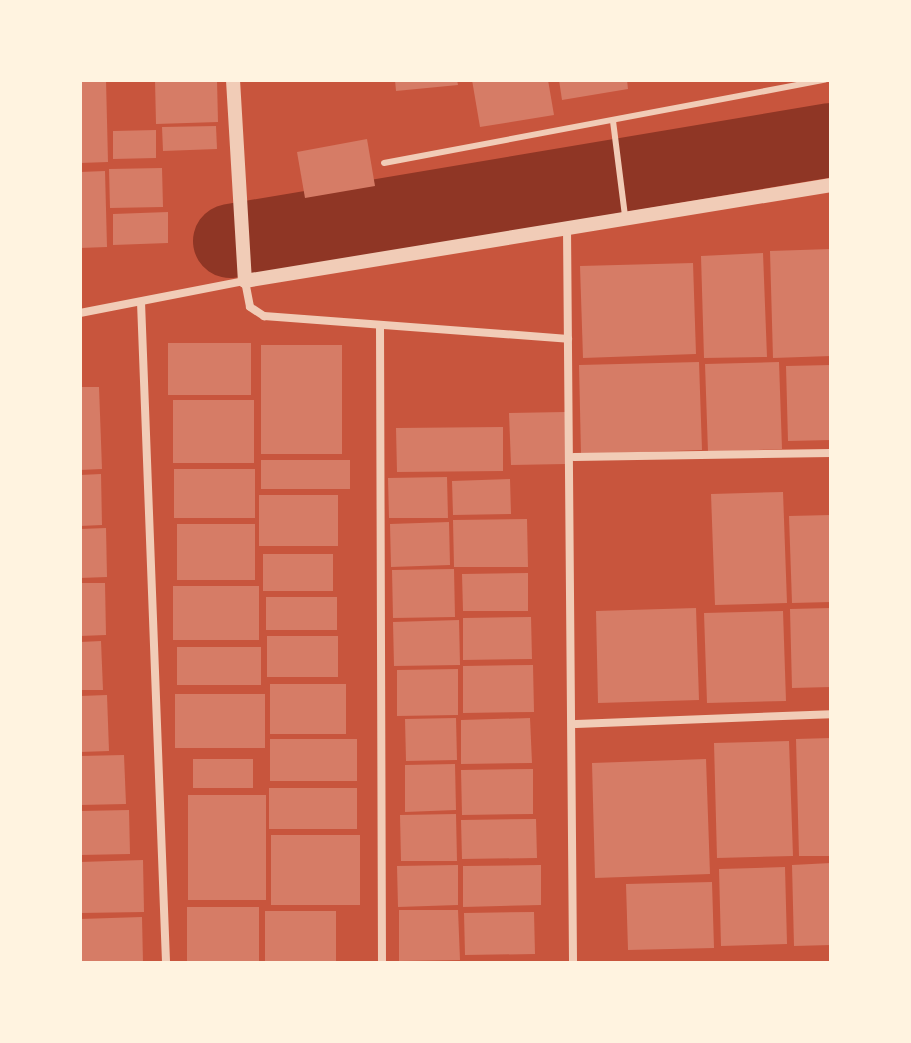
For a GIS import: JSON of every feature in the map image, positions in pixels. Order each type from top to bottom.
[{"type":"street","points":[[233,80],[245,281],[250,307],[264,316],[568,339]]},
{"type":"street","points":[[80,313],[567,225],[831,185]]},
{"type":"street","points":[[567,225],[568,339],[574,457],[576,724],[573,963]]},
{"type":"street","points":[[141,302],[166,963]]},
{"type":"street","points":[[380,326],[382,963]]},
{"type":"street","points":[[574,457],[831,453]]},
{"type":"street","points":[[576,724],[831,714]]},
{"type":"lane","points":[[384,163],[825,80]]},
{"type":"lane","points":[[613,121],[625,216]]},
{"type":"building","points":[[80,80],[106,80],[108,162],[80,163]]},
{"type":"building","points":[[155,80],[217,80],[218,122],[156,124]]},
{"type":"building","points":[[395,80],[457,80],[458,85],[396,91]]},
{"type":"building","points":[[472,80],[548,80],[554,115],[480,127]]},
{"type":"building","points":[[559,80],[627,80],[628,89],[562,100]]},
{"type":"building","points":[[216,126],[217,149],[163,151],[162,127]]},
{"type":"building","points":[[156,130],[156,158],[113,159],[113,131]]},
{"type":"building","points":[[367,139],[375,186],[305,198],[297,152]]},
{"type":"building","points":[[162,168],[163,207],[110,208],[109,169]]},
{"type":"building","points":[[105,171],[107,247],[80,248],[80,172]]},
{"type":"building","points":[[168,212],[168,243],[113,245],[113,214]]},
{"type":"building","points":[[831,249],[831,356],[773,358],[770,251]]},
{"type":"building","points":[[763,253],[767,357],[704,358],[701,256]]},
{"type":"building","points":[[693,263],[696,354],[583,358],[580,266]]},
{"type":"building","points":[[168,343],[251,343],[251,395],[168,395]]},
{"type":"building","points":[[261,345],[342,345],[342,454],[261,454]]},
{"type":"building","points":[[699,362],[702,450],[581,454],[579,365]]},
{"type":"building","points":[[779,362],[782,449],[708,452],[705,364]]},
{"type":"building","points":[[831,365],[831,440],[788,441],[786,366]]},
{"type":"building","points":[[80,387],[99,387],[102,469],[80,470]]},
{"type":"building","points":[[173,400],[254,400],[254,463],[173,463]]},
{"type":"building","points":[[565,412],[566,464],[511,465],[509,413]]},
{"type":"building","points":[[503,427],[503,471],[397,472],[396,428]]},
{"type":"building","points":[[261,460],[350,460],[350,489],[261,489]]},
{"type":"building","points":[[174,469],[255,469],[255,518],[174,518]]},
{"type":"building","points":[[101,474],[102,525],[80,526],[80,475]]},
{"type":"building","points":[[447,477],[448,518],[389,518],[388,478]]},
{"type":"building","points":[[510,479],[511,514],[453,515],[452,481]]},
{"type":"building","points":[[783,492],[787,603],[715,605],[711,494]]},
{"type":"building","points":[[259,495],[338,495],[338,546],[259,546]]},
{"type":"building","points":[[831,515],[831,602],[792,603],[789,516]]},
{"type":"building","points":[[527,519],[528,567],[454,567],[453,520]]},
{"type":"building","points":[[449,522],[450,565],[391,567],[390,524]]},
{"type":"building","points":[[177,524],[255,524],[255,580],[177,580]]},
{"type":"building","points":[[106,528],[107,577],[80,578],[80,529]]},
{"type":"building","points":[[263,554],[333,554],[333,591],[263,591]]},
{"type":"building","points":[[454,569],[455,617],[393,618],[392,570]]},
{"type":"building","points":[[528,573],[528,611],[463,611],[462,574]]},
{"type":"building","points":[[80,583],[105,583],[106,635],[80,636]]},
{"type":"building","points":[[173,586],[259,586],[259,640],[173,640]]},
{"type":"building","points":[[266,597],[337,597],[337,630],[266,630]]},
{"type":"building","points":[[696,608],[699,700],[598,703],[596,611]]},
{"type":"building","points":[[831,608],[831,687],[792,688],[790,609]]},
{"type":"building","points":[[783,611],[786,701],[707,703],[704,613]]},
{"type":"building","points":[[531,617],[532,659],[463,660],[463,618]]},
{"type":"building","points":[[459,620],[460,665],[394,666],[393,622]]},
{"type":"building","points":[[267,636],[338,636],[338,677],[267,677]]},
{"type":"building","points":[[101,641],[103,690],[80,690],[80,642]]},
{"type":"building","points":[[177,647],[261,647],[261,685],[177,685]]},
{"type":"building","points":[[533,665],[534,712],[463,713],[463,666]]},
{"type":"building","points":[[458,669],[458,715],[397,716],[397,670]]},
{"type":"building","points":[[270,684],[346,684],[346,734],[270,734]]},
{"type":"building","points":[[175,694],[265,694],[265,748],[175,748]]},
{"type":"building","points":[[107,695],[109,751],[80,752],[80,696]]},
{"type":"building","points":[[456,718],[457,760],[406,761],[405,719]]},
{"type":"building","points":[[530,718],[532,763],[461,764],[461,720]]},
{"type":"building","points":[[831,738],[831,856],[799,856],[796,739]]},
{"type":"building","points":[[270,739],[357,739],[357,781],[270,781]]},
{"type":"building","points":[[789,741],[793,856],[717,858],[714,743]]},
{"type":"building","points":[[124,755],[126,804],[80,805],[80,756]]},
{"type":"building","points":[[193,759],[253,759],[253,788],[193,788]]},
{"type":"building","points":[[706,759],[710,874],[595,878],[592,763]]},
{"type":"building","points":[[455,764],[456,810],[405,812],[405,765]]},
{"type":"building","points":[[533,769],[533,814],[462,815],[461,770]]},
{"type":"building","points":[[269,788],[357,788],[357,829],[269,829]]},
{"type":"building","points":[[188,795],[266,795],[266,900],[188,900]]},
{"type":"building","points":[[129,810],[130,854],[80,855],[80,811]]},
{"type":"building","points":[[456,814],[457,861],[401,861],[400,815]]},
{"type":"building","points":[[536,819],[537,858],[462,859],[461,820]]},
{"type":"building","points":[[271,835],[360,835],[360,905],[271,905]]},
{"type":"building","points":[[143,860],[144,912],[80,913],[80,862]]},
{"type":"building","points":[[831,863],[831,945],[794,946],[792,865]]},
{"type":"building","points":[[458,865],[458,905],[398,907],[397,866]]},
{"type":"building","points":[[541,865],[541,905],[463,907],[463,866]]},
{"type":"building","points":[[785,867],[787,944],[721,946],[719,869]]},
{"type":"building","points":[[712,882],[714,948],[628,950],[626,884]]},
{"type":"building","points":[[187,907],[259,907],[259,963],[187,963]]},
{"type":"building","points":[[399,910],[458,910],[460,960],[399,961]]},
{"type":"building","points":[[265,911],[336,911],[336,963],[265,963]]},
{"type":"building","points":[[534,912],[535,954],[465,955],[464,913]]},
{"type":"building","points":[[142,917],[143,963],[80,963],[80,919]]},
{"type":"waterway","points":[[230,241],[831,140]]}]
